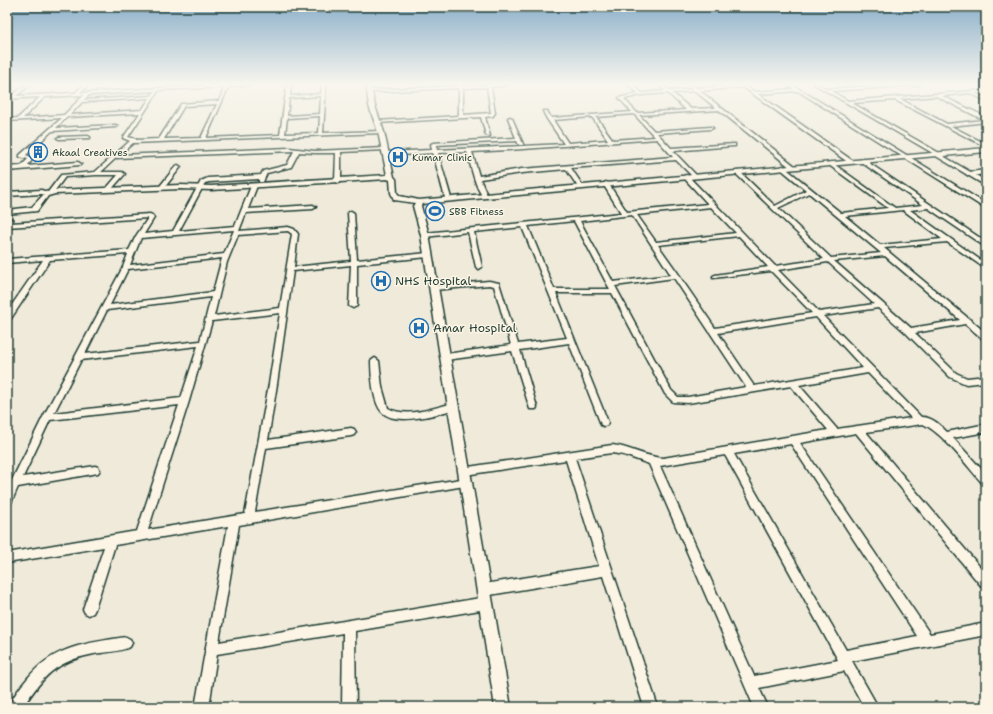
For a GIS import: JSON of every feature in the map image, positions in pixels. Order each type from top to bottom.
[{"type":"street","points":[[7,120],[39,117]]},
{"type":"street","points":[[22,168],[31,158],[22,156],[65,117]]},
{"type":"street","points":[[132,142],[134,139],[125,138],[140,117]]},
{"type":"street","points":[[161,140],[175,117]]},
{"type":"street","points":[[203,139],[214,117]]},
{"type":"street","points":[[282,136],[285,117]]},
{"type":"street","points":[[321,134],[322,117]]},
{"type":"street","points":[[376,117],[381,132],[391,178],[393,179],[394,193],[397,198],[419,202],[484,194],[986,150]]},
{"type":"street","points":[[377,122],[456,117]]},
{"type":"street","points":[[483,117],[488,135]]},
{"type":"street","points":[[549,119],[574,117]]},
{"type":"street","points":[[594,117],[612,142]]},
{"type":"street","points":[[639,117],[694,176]]},
{"type":"street","points":[[730,117],[793,167]]},
{"type":"street","points":[[788,117],[851,162]]},
{"type":"street","points":[[843,117],[986,207]]},
{"type":"street","points":[[874,117],[986,184]]},
{"type":"street","points":[[931,117],[986,146]]},
{"type":"street","points":[[510,118],[523,148]]},
{"type":"street","points":[[549,119],[567,145]]},
{"type":"street","points":[[946,125],[986,120]]},
{"type":"street","points":[[52,130],[116,126]]},
{"type":"street","points":[[82,143],[97,127]]},
{"type":"street","points":[[653,132],[711,128]]},
{"type":"street","points":[[96,173],[132,142],[381,132]]},
{"type":"street","points":[[59,138],[88,137]]},
{"type":"street","points":[[114,157],[296,150],[315,152],[436,152],[523,148],[658,138]]},
{"type":"street","points":[[448,198],[436,152],[433,147],[435,143],[519,139]]},
{"type":"street","points":[[669,150],[733,146]]},
{"type":"street","points":[[141,536],[185,401],[203,343],[226,256],[236,230],[256,186],[262,178],[269,170],[289,166],[296,150]]},
{"type":"street","points":[[469,150],[476,178],[484,194]]},
{"type":"street","points":[[338,181],[339,151]]},
{"type":"street","points":[[476,178],[567,167],[677,158]]},
{"type":"street","points":[[863,161],[986,245]]},
{"type":"street","points":[[7,169],[78,164]]},
{"type":"street","points":[[831,164],[893,210]]},
{"type":"street","points":[[162,187],[178,167]]},
{"type":"street","points":[[567,167],[580,186]]},
{"type":"street","points":[[783,168],[986,336]]},
{"type":"street","points":[[737,172],[829,260],[909,331],[959,379],[966,381],[986,379]]},
{"type":"street","points":[[969,174],[986,172]]},
{"type":"street","points":[[7,212],[34,209],[50,193],[63,176],[96,173],[122,174],[108,190]]},
{"type":"street","points":[[686,177],[918,420]]},
{"type":"street","points":[[175,234],[203,182],[208,180],[262,178]]},
{"type":"street","points":[[7,194],[162,187],[199,188],[256,186],[391,178]]},
{"type":"street","points":[[606,184],[654,244],[677,276],[752,389]]},
{"type":"street","points":[[775,208],[810,190]]},
{"type":"street","points":[[419,202],[417,206],[425,235],[446,357],[503,707]]},
{"type":"street","points":[[425,235],[712,205]]},
{"type":"street","points":[[840,215],[929,206]]},
{"type":"street","points":[[244,211],[313,207]]},
{"type":"street","points":[[904,208],[986,267]]},
{"type":"street","points":[[351,213],[354,263],[352,306]]},
{"type":"street","points":[[7,225],[150,216],[152,218],[130,252],[131,256],[126,267],[47,417],[7,500]]},
{"type":"street","points":[[7,219],[10,220],[7,225]]},
{"type":"street","points":[[576,219],[671,396],[676,400],[688,400],[870,370]]},
{"type":"street","points":[[524,225],[572,340],[604,422]]},
{"type":"street","points":[[139,236],[236,230],[292,230],[295,234],[284,310],[249,518]]},
{"type":"street","points":[[471,230],[479,268]]},
{"type":"street","points":[[654,244],[741,234]]},
{"type":"street","points":[[879,247],[947,240]]},
{"type":"street","points":[[7,261],[130,252]]},
{"type":"street","points":[[715,277],[829,260],[886,254]]},
{"type":"street","points":[[290,270],[428,255]]},
{"type":"street","points":[[126,267],[226,256]]},
{"type":"street","points":[[7,318],[48,258]]},
{"type":"street","points":[[552,291],[612,288],[677,276]]},
{"type":"street","points":[[434,288],[489,283],[497,285],[533,407]]},
{"type":"street","points":[[104,308],[216,294]]},
{"type":"street","points":[[713,332],[880,305]]},
{"type":"street","points":[[209,319],[284,310]]},
{"type":"street","points":[[909,331],[967,321]]},
{"type":"street","points":[[446,357],[572,340]]},
{"type":"street","points":[[79,357],[203,343]]},
{"type":"street","points":[[375,361],[381,400],[385,409],[391,413],[402,416],[454,406]]},
{"type":"street","points":[[793,383],[835,433]]},
{"type":"street","points":[[47,417],[185,401]]},
{"type":"street","points":[[7,558],[234,521],[569,455],[619,449],[653,462],[918,420],[930,422],[945,436],[986,481]]},
{"type":"street","points":[[945,436],[986,428]]},
{"type":"street","points":[[858,429],[986,583]]},
{"type":"street","points":[[262,445],[351,432]]},
{"type":"street","points":[[793,440],[927,640]]},
{"type":"street","points":[[727,451],[871,707]]},
{"type":"street","points":[[569,455],[651,707]]},
{"type":"street","points":[[653,462],[761,707]]},
{"type":"street","points":[[15,483],[95,470]]},
{"type":"street","points":[[202,707],[234,521]]},
{"type":"street","points":[[89,609],[111,541]]},
{"type":"street","points":[[484,590],[606,570]]},
{"type":"street","points":[[213,650],[486,603]]},
{"type":"street","points":[[349,627],[349,707]]},
{"type":"street","points":[[750,682],[845,661],[927,640],[986,629]]},
{"type":"street","points":[[16,707],[33,681],[52,661],[66,654],[126,643]]},
{"type":"place","name":"Akaal Creatives","points":[[38,152]]},
{"type":"place","name":"Kumar Clinic","points":[[398,157]]},
{"type":"place","name":"SBB Fitness","points":[[435,211]]},
{"type":"place","name":"NHS Hospital","points":[[381,281]]},
{"type":"place","name":"Amar Hospital","points":[[419,328]]}]
